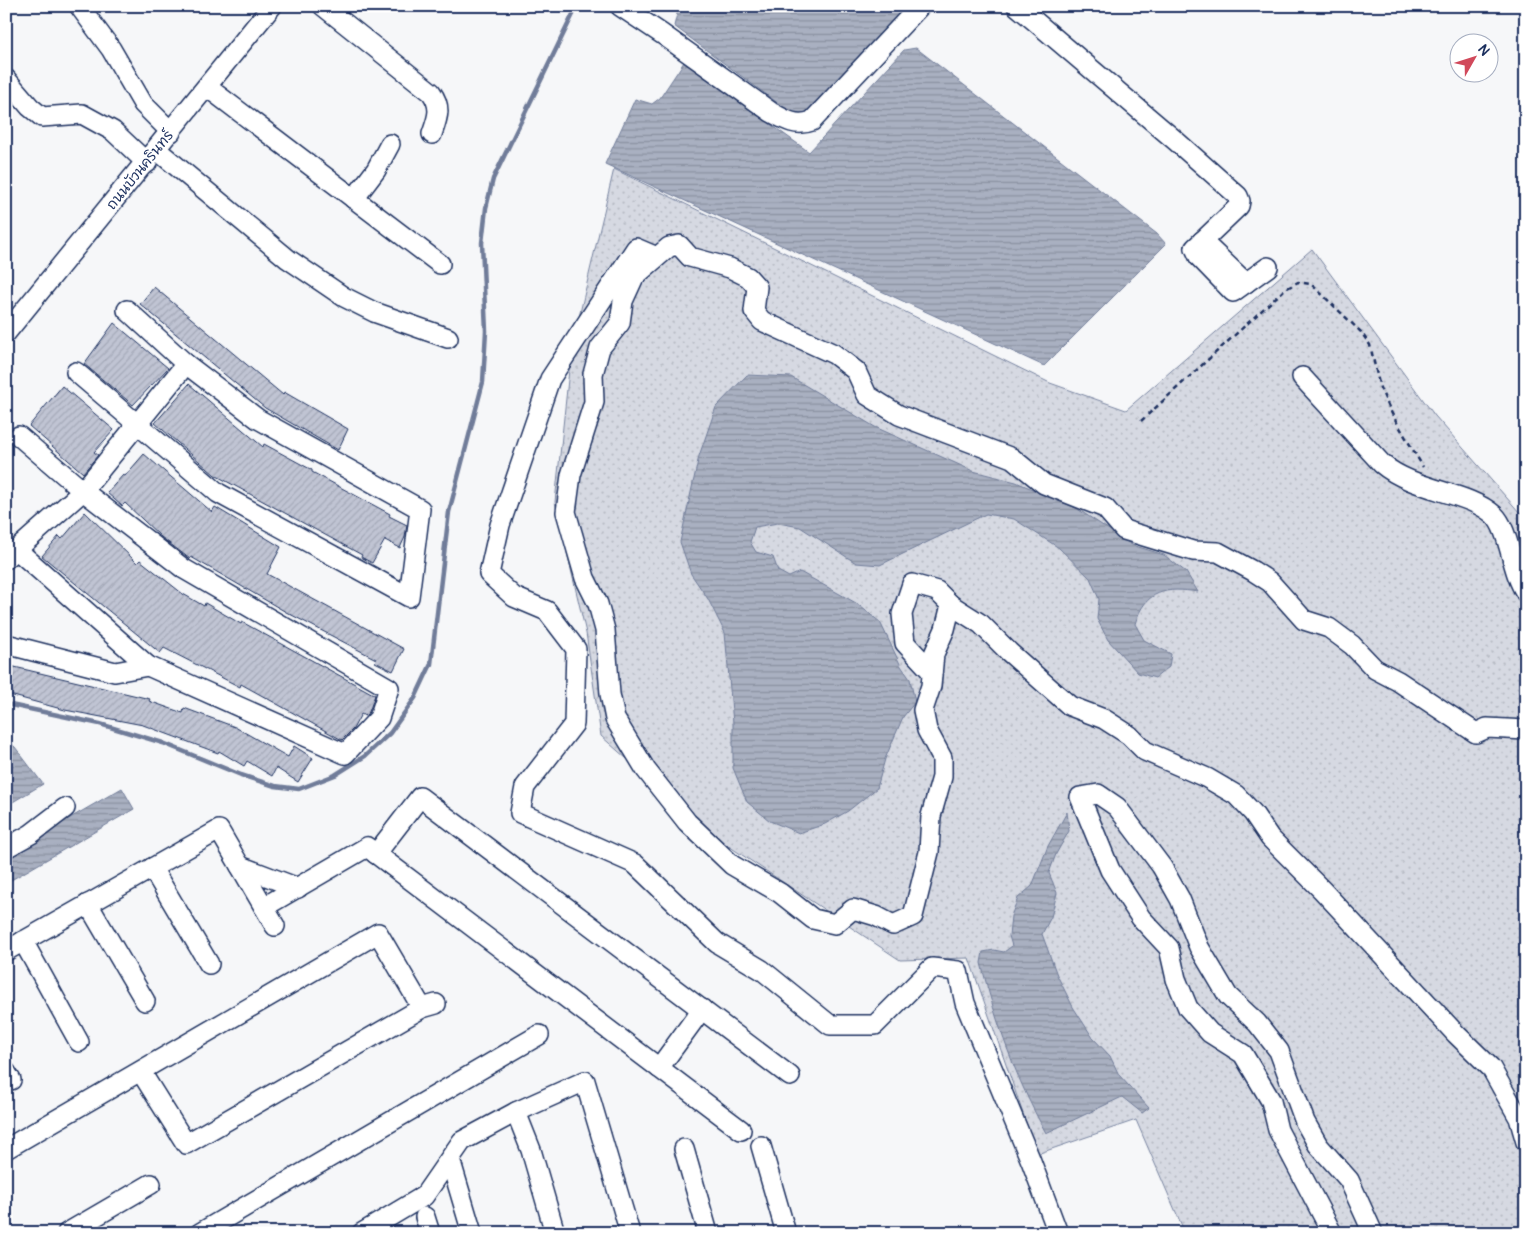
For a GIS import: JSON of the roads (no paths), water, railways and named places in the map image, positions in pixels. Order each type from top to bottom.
[{"type":"street","name":"ถนนบัวนครินทร์","points":[[6,333],[152,156],[272,6]]},
{"type":"street","points":[[323,6],[431,92],[437,101],[440,114],[432,134]]},
{"type":"street","points":[[620,6],[771,112],[788,122],[801,125],[812,121],[920,6]]},
{"type":"street","points":[[1017,6],[1236,195],[1240,201],[1239,206],[1202,241],[1246,283],[1268,267]]},
{"type":"street","points":[[80,7],[111,49],[142,104],[171,132]]},
{"type":"street","points":[[6,79],[30,107],[42,117],[82,114],[152,156],[288,259],[344,297],[374,312],[448,338]]},
{"type":"street","points":[[207,87],[440,264]]},
{"type":"street","points":[[354,199],[376,170],[390,144]]},
{"type":"street","points":[[951,605],[945,629],[934,654],[931,686],[923,710],[927,730],[942,758],[942,777],[931,816],[929,852],[913,916],[893,925],[876,916],[853,909],[835,924],[813,919],[780,893],[732,866],[687,822],[646,770],[615,719],[610,694],[605,630],[598,604],[585,578],[566,512],[571,475],[594,402],[593,374],[600,348],[620,323],[624,301],[634,277],[669,247],[679,245],[690,257],[715,262],[748,277],[757,288],[754,311],[762,322],[834,354],[856,371],[867,395],[899,416],[1012,458],[1044,484],[1105,508],[1124,530],[1193,551],[1218,552],[1253,571],[1270,582],[1304,620],[1329,628],[1352,645],[1376,670],[1398,681],[1476,733],[1487,728],[1526,730]]},
{"type":"street","points":[[657,257],[636,248],[550,379],[500,525],[489,574],[514,597],[547,611],[576,649],[574,724],[525,787],[520,812],[635,864],[717,943],[762,970],[830,1025],[875,1025],[932,968],[958,971],[965,1003],[1031,1161],[1058,1233]]},
{"type":"street","points":[[76,372],[218,493],[409,596],[420,509],[258,419],[186,364],[127,310]]},
{"type":"street","points":[[19,436],[83,491],[184,569],[389,688],[379,718],[345,754],[148,666],[12,554],[83,491],[186,364]]},
{"type":"street","points":[[1302,377],[1382,464],[1393,473],[1414,483],[1484,508],[1495,516],[1504,533],[1520,585],[1526,593]]},
{"type":"street","points":[[932,672],[905,643],[902,614],[912,584],[937,591],[951,605],[981,624],[1008,652],[1070,706],[1104,719],[1129,735],[1145,751],[1207,778],[1236,795],[1270,838],[1328,896],[1456,1034],[1491,1068],[1519,1118],[1526,1142]]},
{"type":"street","points":[[6,644],[115,672],[148,666]]},
{"type":"street","points":[[1332,1233],[1278,1130],[1271,1101],[1243,1054],[1210,1033],[1188,1008],[1176,979],[1169,948],[1142,918],[1110,870],[1080,797],[1098,794],[1117,808],[1162,867],[1180,899],[1199,947],[1228,996],[1256,1023],[1279,1051],[1305,1122],[1318,1145],[1349,1180],[1372,1233]]},
{"type":"street","points":[[376,854],[420,797],[790,1076]]},
{"type":"street","points":[[6,848],[31,834],[65,808]]},
{"type":"street","points":[[6,951],[219,830],[275,926]]},
{"type":"street","points":[[264,907],[367,847],[741,1130]]},
{"type":"street","points":[[240,866],[298,888]]},
{"type":"street","points":[[152,868],[209,964]]},
{"type":"street","points":[[88,904],[145,1001]]},
{"type":"street","points":[[6,1149],[378,933],[429,1006],[186,1144],[141,1072]]},
{"type":"street","points":[[23,941],[79,1042]]},
{"type":"street","points":[[659,1068],[702,1009]]},
{"type":"street","points":[[200,1233],[539,1035]]},
{"type":"street","points":[[362,1233],[424,1196],[462,1141],[516,1112],[585,1081],[630,1233]]},
{"type":"street","points":[[516,1112],[531,1150],[555,1233]]},
{"type":"street","points":[[761,1146],[786,1233]]},
{"type":"street","points":[[684,1149],[708,1233]]},
{"type":"street","points":[[450,1159],[472,1233]]},
{"type":"street","points":[[67,1233],[151,1184]]},
{"type":"water","points":[[679,6],[914,6],[812,115],[795,116],[674,26]]},
{"type":"water","points":[[916,48],[1157,234],[1166,244],[1044,366],[605,164],[635,99],[652,104],[660,98],[684,62],[809,152],[904,50]]},
{"type":"water","points":[[747,375],[791,377],[875,427],[973,471],[1016,482],[1076,508],[1132,545],[1164,555],[1186,572],[1198,592],[1176,590],[1158,593],[1145,604],[1139,613],[1135,624],[1144,640],[1171,654],[1169,667],[1155,678],[1138,673],[1108,640],[1097,619],[1099,599],[1090,578],[1059,548],[1014,519],[986,514],[880,565],[856,563],[800,527],[778,523],[755,527],[750,542],[756,552],[773,557],[778,571],[789,577],[800,572],[856,603],[880,622],[901,666],[910,679],[915,702],[903,717],[885,759],[877,788],[848,811],[825,824],[799,833],[770,821],[747,802],[733,768],[733,723],[725,633],[708,599],[691,574],[680,542],[699,456],[716,407]]},
{"type":"water","points":[[6,740],[15,747],[43,784],[6,806]]},
{"type":"water","points":[[122,788],[134,809],[6,883],[6,855]]},
{"type":"water","points":[[1067,812],[1069,831],[1056,854],[1049,873],[1057,893],[1051,917],[1042,934],[1057,975],[1073,1007],[1093,1038],[1110,1056],[1119,1075],[1149,1108],[1142,1113],[1122,1097],[1046,1133],[1016,1071],[993,1007],[981,963],[983,952],[994,950],[1004,952],[1012,946],[1009,936],[1011,916],[1018,898],[1032,886],[1048,846]]},
{"type":"waterway","points":[[6,704],[100,724],[163,743],[241,775],[275,786],[299,789],[335,775],[365,756],[390,733],[415,698],[431,664],[449,512],[483,382],[486,331],[482,243],[486,208],[493,179],[577,6]]}]
